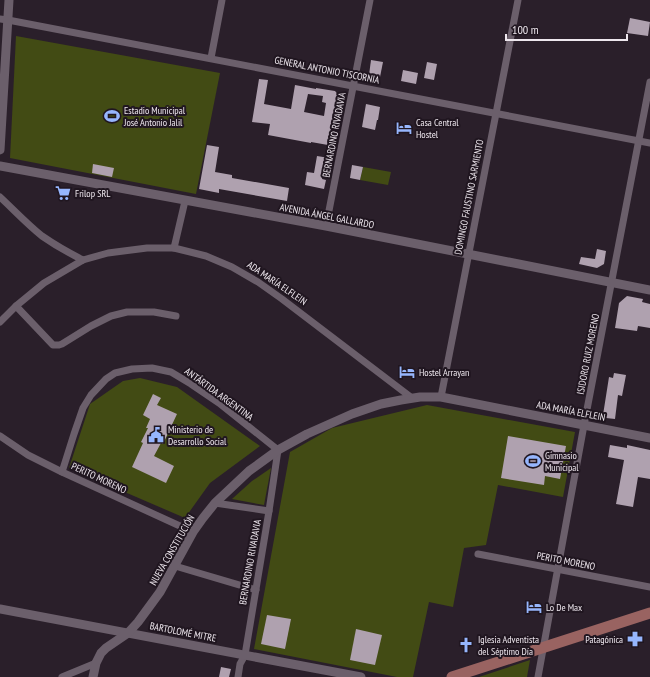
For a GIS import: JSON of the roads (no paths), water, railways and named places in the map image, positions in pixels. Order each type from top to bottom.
[{"type":"main road","points":[[452,677],[650,613]]},
{"type":"street","points":[[0,150],[4,19],[9,0]]},
{"type":"street","points":[[210,58],[222,0]]},
{"type":"street","name":"BERNARDINO RIVADAVIA","points":[[326,226],[370,0]]},
{"type":"street","name":"DOMINGO FAUSTINO SARMIENTO","points":[[441,397],[518,0]]},
{"type":"street","name":"GENERAL ANTONIO TISCORNIA","points":[[4,19],[650,143]]},
{"type":"street","name":"ISIDORO RUIZ MORENO","points":[[538,677],[584,425],[650,82]]},
{"type":"street","name":"AVENIDA ÁNGEL GALLARDO","points":[[0,166],[326,226],[650,290]]},
{"type":"street","points":[[0,197],[42,236],[63,250],[83,260]]},
{"type":"street","points":[[174,248],[185,201]]},
{"type":"street","name":"ADA MARÍA ELFLEIN","points":[[0,322],[16,306],[44,283],[83,260],[108,253],[146,248],[174,248],[206,256],[232,267],[258,282],[282,298],[412,398]]},
{"type":"street","points":[[16,306],[53,345],[62,344],[91,326],[111,316],[127,312],[154,312],[176,316]]},
{"type":"street","name":"ANTÁRTIDA ARGENTINA","points":[[62,472],[83,408],[91,395],[106,379],[115,373],[132,369],[152,368],[171,372],[219,403],[278,450]]},
{"type":"street","name":"ADA MARÍA ELFLEIN","points":[[441,397],[650,438]]},
{"type":"street","name":"NUEVA CONSTITUCIÓN","points":[[96,663],[100,653],[128,633],[138,622],[160,592],[193,532],[215,502],[249,471],[278,450],[307,434],[352,414],[381,404],[412,398],[441,397]]},
{"type":"street","name":"PERITO MORENO","points":[[0,436],[28,455],[62,472],[193,532]]},
{"type":"street","name":"BERNARDINO RIVADAVIA","points":[[238,677],[240,664],[245,655],[278,450]]},
{"type":"street","points":[[215,502],[269,511]]},
{"type":"street","name":"PERITO MORENO","points":[[478,554],[650,587]]},
{"type":"street","points":[[175,566],[256,590]]},
{"type":"street","name":"BARTOLOMÉ MITRE","points":[[0,608],[361,677]]},
{"type":"street","points":[[62,677],[96,663]]},
{"type":"street","points":[[93,677],[96,663]]},
{"type":"place","name":"Estadio Municipal José Antonio Jalil","points":[[112,116]]},
{"type":"place","name":"Casa Central Hostel","points":[[404,128]]},
{"type":"place","name":"Frilop SRL","points":[[63,193]]},
{"type":"place","name":"Hostel Arrayan","points":[[407,372]]},
{"type":"place","name":"Ministerio de Desarrollo Social","points":[[156,435]]},
{"type":"place","name":"Gimnasio Municipal","points":[[533,461]]},
{"type":"place","name":"Lo De Max","points":[[534,607]]},
{"type":"place","name":"Patagónica","points":[[635,639]]},
{"type":"place","name":"Iglesia Adventista del Séptimo Día","points":[[466,645]]}]
